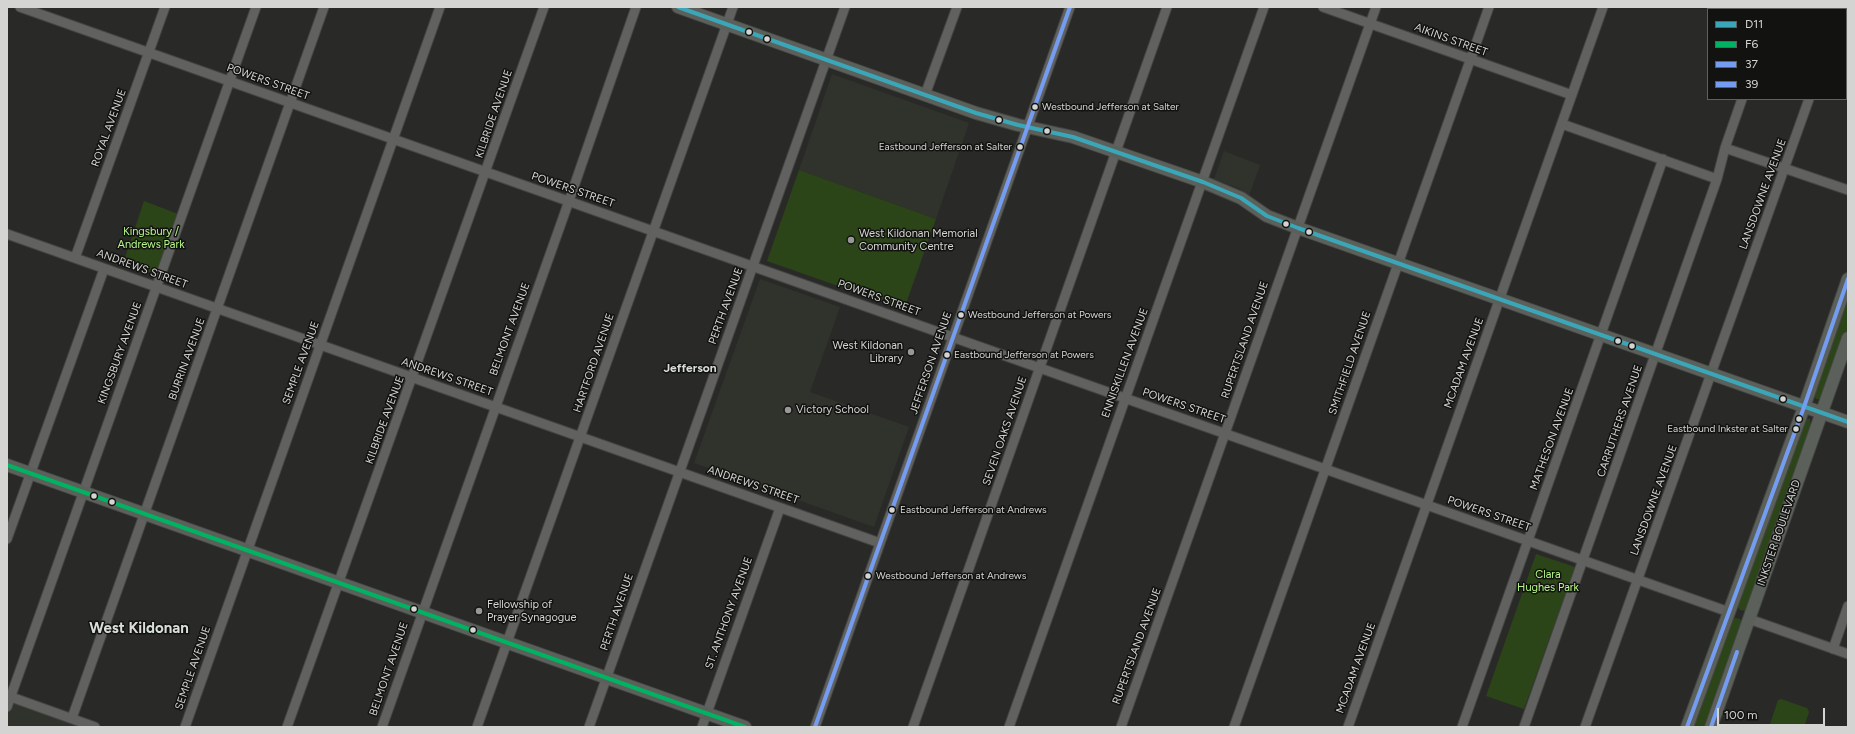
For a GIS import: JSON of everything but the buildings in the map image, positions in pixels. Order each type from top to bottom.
[{"type":"main road","points":[[678,7],[976,113],[1026,127],[1073,137],[1203,182],[1231,193],[1267,216],[1298,228],[1848,422]]},
{"type":"main road","name":"INKSTER BOULEVARD","points":[[1687,727],[1804,407],[1848,279]]},
{"type":"main road","name":"INKSTER BOULEVARD","points":[[1711,727],[1848,338]]},
{"type":"main road","points":[[7,465],[745,727]]},
{"type":"street","name":"POWERS STREET","points":[[20,7],[1729,612]]},
{"type":"street","name":"ROYAL AVENUE","points":[[75,258],[165,7]]},
{"type":"street","name":"KINGSBURY AVENUE","points":[[7,707],[256,7]]},
{"type":"street","name":"BURRIN AVENUE","points":[[72,718],[324,7]]},
{"type":"street","name":"SEMPLE AVENUE","points":[[185,727],[440,7]]},
{"type":"street","name":"KILBRIDE AVENUE","points":[[287,727],[544,7]]},
{"type":"street","name":"BELMONT AVENUE","points":[[382,727],[569,201],[636,7]]},
{"type":"street","name":"HARTFORD AVENUE","points":[[477,727],[733,7]]},
{"type":"street","name":"PERTH AVENUE","points":[[589,727],[845,7]]},
{"type":"street","points":[[925,95],[957,7]]},
{"type":"street","name":"JEFFERSON AVENUE","points":[[815,727],[1026,127],[1070,7]]},
{"type":"street","name":"SEVEN OAKS AVENUE","points":[[913,727],[1168,7]]},
{"type":"street","name":"ENNISKILLEN AVENUE","points":[[1009,727],[1264,7]]},
{"type":"street","name":"AIKINS STREET","points":[[1322,7],[1572,95]]},
{"type":"street","name":"RUPERTSLAND AVENUE","points":[[1121,727],[1376,7]]},
{"type":"street","name":"SMITHFIELD AVENUE","points":[[1234,727],[1489,7]]},
{"type":"street","name":"MCADAM AVENUE","points":[[1348,727],[1603,7]]},
{"type":"street","name":"CARRUTHERS AVENUE","points":[[1524,727],[1717,179],[1725,148],[1742,100]]},
{"type":"street","name":"LANSDOWNE AVENUE","points":[[1585,727],[1809,100]]},
{"type":"street","points":[[1562,124],[1717,179]]},
{"type":"street","points":[[1725,148],[1848,190]]},
{"type":"street","name":"MATHESON AVENUE","points":[[1462,727],[1663,159]]},
{"type":"street","name":"ANDREWS STREET","points":[[7,234],[880,543]]},
{"type":"street","points":[[7,539],[104,269]]},
{"type":"street","name":"ST. ANTHONY AVENUE","points":[[702,727],[780,508]]},
{"type":"street","points":[[1833,649],[1848,606]]},
{"type":"street","points":[[1749,619],[1848,654]]},
{"type":"street","points":[[11,697],[95,727]]},
{"type":"shaded area","points":[[832,74],[969,123],[936,219],[799,170]]},
{"type":"shaded area","points":[[1224,151],[1260,165],[1249,196],[1238,188],[1214,179]]},
{"type":"shaded area","name":"Victory School","points":[[760,279],[840,307],[810,392],[909,427],[874,527],[694,463]]},
{"type":"shaded area","points":[[7,691],[15,702],[84,727],[7,727]]},
{"type":"green space","name":"West Kildonan Memorial Community Centre","points":[[799,170],[936,219],[904,309],[767,261]]},
{"type":"green space","name":"Kingsbury / Andrews Park","points":[[144,201],[178,214],[157,275],[123,264]]},
{"type":"green space","points":[[1848,291],[1848,330],[1826,391],[1821,399],[1817,399],[1814,397],[1814,389]]},
{"type":"green space","points":[[1805,419],[1810,419],[1811,431],[1746,611],[1740,610],[1737,606]]},
{"type":"green space","name":"Clara Hughes Park","points":[[1536,554],[1575,567],[1524,709],[1486,696]]},
{"type":"green space","points":[[1735,618],[1740,619],[1742,622],[1706,727],[1693,727],[1732,620]]},
{"type":"green space","points":[[1781,699],[1807,708],[1809,712],[1804,727],[1769,727],[1778,700]]},
{"type":"transit line","name":"D11","points":[[678,7],[976,113],[1018,125],[1073,137],[1203,182],[1241,198],[1267,216],[1298,228],[1848,422]]},
{"type":"transit line","name":"37","points":[[815,727],[1070,7]]},
{"type":"transit line","name":"39","points":[[1687,727],[1804,407],[1848,279]]},
{"type":"transit line","name":"F6","points":[[7,465],[745,727]]},
{"type":"transit line","name":"39","points":[[1711,727],[1737,652]]},
{"type":"place","name":"Westbound Jefferson at Salter","points":[[1035,107]]},
{"type":"place","name":"Eastbound Jefferson at Salter","points":[[1020,147]]},
{"type":"place","name":"West Kildonan Memorial Community Centre","points":[[851,240]]},
{"type":"place","name":"Westbound Jefferson at Powers","points":[[961,315]]},
{"type":"place","name":"West Kildonan Library","points":[[911,352]]},
{"type":"place","name":"Eastbound Jefferson at Powers","points":[[947,355]]},
{"type":"place","name":"Victory School","points":[[788,410]]},
{"type":"place","name":"Eastbound Inkster at Salter","points":[[1796,429]]},
{"type":"place","name":"Eastbound Jefferson at Andrews","points":[[892,510]]},
{"type":"place","name":"Westbound Jefferson at Andrews","points":[[868,576]]},
{"type":"place","name":"Fellowship of Prayer Synagogue","points":[[479,611]]},
{"type":"district","name":"Jefferson","points":[[690,368]]},
{"type":"district","name":"West Kildonan","points":[[139,629]]}]
